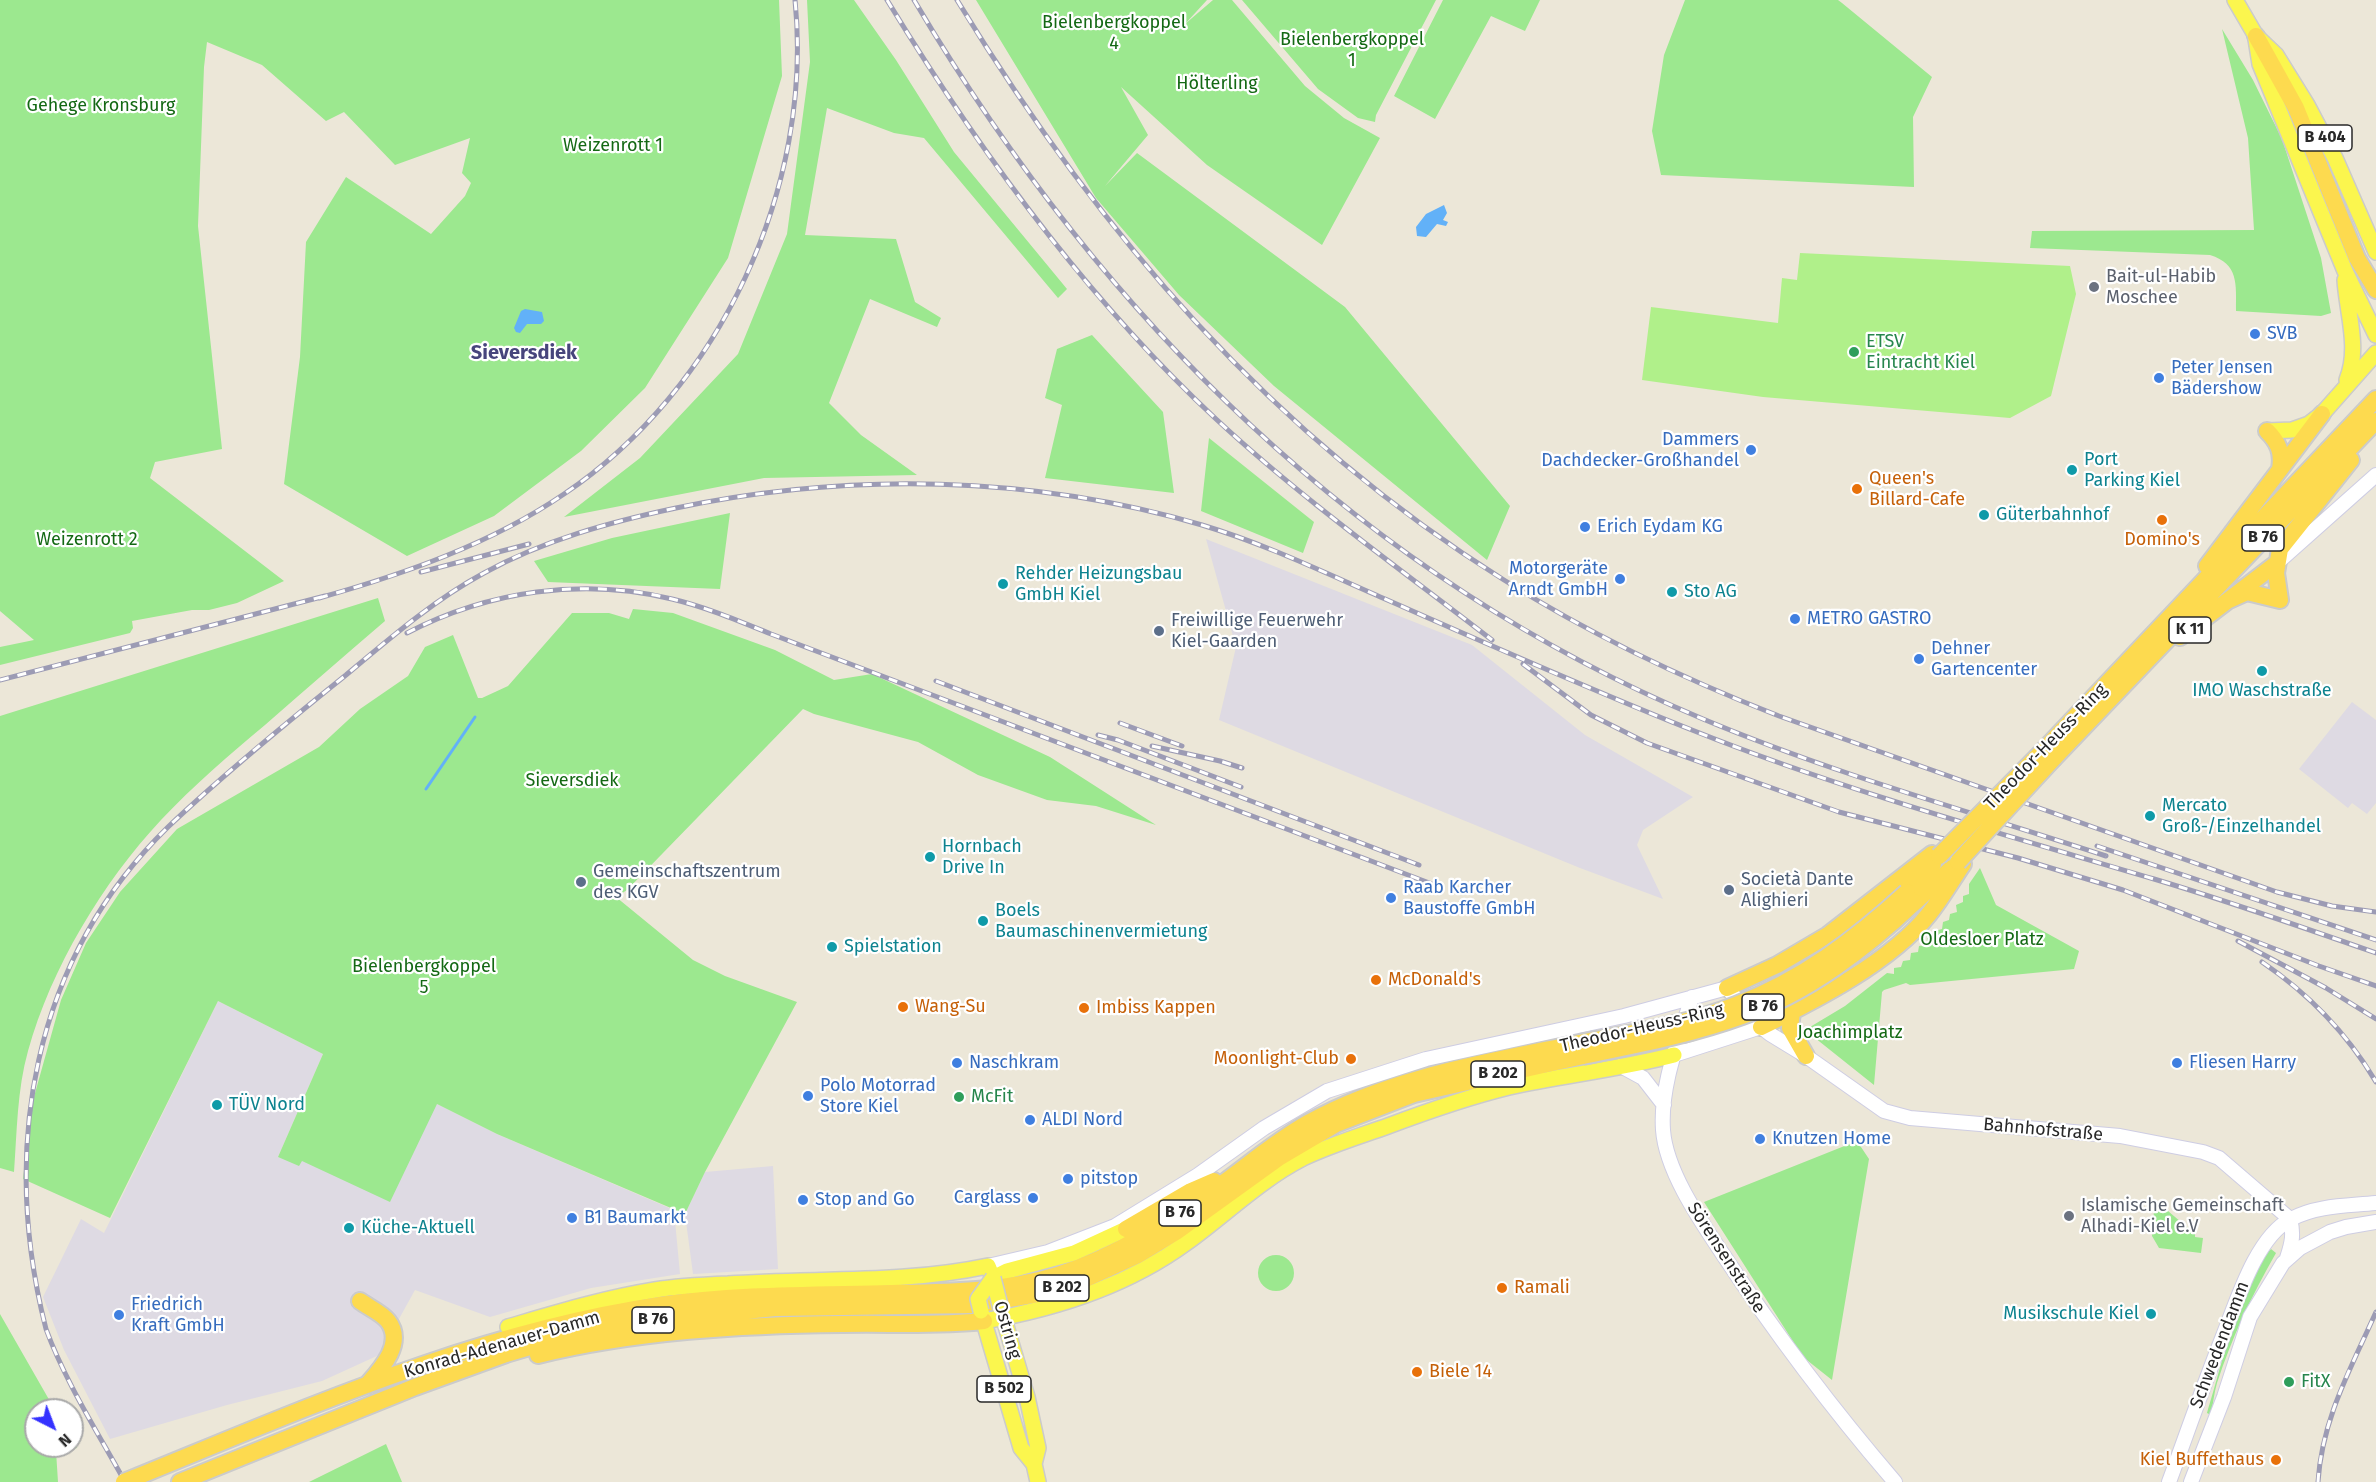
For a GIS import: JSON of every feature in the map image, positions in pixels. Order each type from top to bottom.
[{"type":"highway","points":[[2256,36],[2289,94],[2357,258],[2376,290]]},
{"type":"highway","name":"Theodor-Heuss-Ring","points":[[899,1300],[1002,1288],[1058,1275],[1129,1244],[1167,1222],[1276,1142],[1309,1123],[1380,1091],[1436,1074],[1581,1049],[1652,1042],[1700,1030],[1744,1016],[1787,996],[1824,975],[1859,951],[1911,897],[1960,863],[2047,756],[2171,617],[2376,399]]},
{"type":"highway","name":"B 76","points":[[2171,617],[2322,414]]},
{"type":"highway","name":"B 76","points":[[2277,562],[2283,544],[2357,453],[2376,422]]},
{"type":"highway","name":"Theodor-Heuss-Ring","points":[[1911,897],[1936,855],[2047,756],[2151,656],[2376,422]]},
{"type":"highway","points":[[2267,430],[2281,452],[2280,469]]},
{"type":"highway","points":[[2227,601],[2247,592],[2280,600],[2277,585],[2277,562]]},
{"type":"highway","name":"K 11","points":[[2151,656],[2190,631],[2277,562]]},
{"type":"highway","name":"B 76","points":[[1727,988],[1778,965],[1828,935],[1936,855]]},
{"type":"highway","name":"B 76","points":[[1761,1028],[1865,969],[1906,937],[1929,914],[1960,863]]},
{"type":"highway","name":"B 76","points":[[1792,1012],[1790,1028],[1806,1056]]},
{"type":"highway","name":"Theodor-Heuss-Ring","points":[[899,1300],[974,1305],[1006,1301],[1049,1292],[1101,1273],[1138,1255],[1176,1232],[1280,1157],[1336,1124],[1424,1091],[1581,1049]]},
{"type":"highway","points":[[1284,1168],[1336,1124]]},
{"type":"highway","name":"B 76","points":[[1126,1229],[1210,1181],[1229,1178]]},
{"type":"highway","name":"Konrad-Adenauer-Damm","points":[[129,1480],[367,1385],[444,1358],[584,1319],[662,1305],[778,1296],[899,1300]]},
{"type":"highway","name":"Konrad-Adenauer-Damm","points":[[180,1482],[416,1387],[506,1354],[563,1337],[663,1319],[775,1308],[899,1300]]},
{"type":"highway","points":[[360,1301],[388,1322],[394,1338],[387,1362],[367,1385]]},
{"type":"highway","name":"B 76","points":[[416,1387],[450,1382],[508,1362],[559,1350],[612,1341],[692,1331],[759,1327],[950,1324],[981,1310]]},
{"type":"highway","name":"B 76","points":[[444,1358],[508,1327]]},
{"type":"main road","name":"B 404","points":[[2235,0],[2256,36],[2276,56],[2307,105],[2335,158],[2376,252]]},
{"type":"main road","name":"B 404","points":[[2256,36],[2260,64],[2344,271],[2376,335]]},
{"type":"main road","name":"B 76","points":[[2344,271],[2353,353],[2351,370],[2344,387]]},
{"type":"main road","name":"B 76","points":[[2322,414],[2375,355]]},
{"type":"main road","points":[[2267,430],[2301,428],[2322,414]]},
{"type":"main road","name":"K 11","points":[[2277,562],[2376,475]]},
{"type":"main road","name":"Theodor-Heuss-Ring","points":[[996,1272],[1107,1229],[1166,1196],[1264,1128],[1327,1091],[1436,1057],[1624,1016],[1727,988]]},
{"type":"main road","name":"Bahnhofstraße","points":[[1727,988],[1761,1028],[1806,1056],[1884,1111],[1910,1119],[2120,1136],[2188,1149],[2219,1158],[2290,1219]]},
{"type":"main road","name":"Sörensenstraße","points":[[1692,997],[1674,1055],[1664,1105],[1664,1138],[1674,1170],[1695,1211],[1758,1309],[1801,1367],[1895,1482]]},
{"type":"main road","name":"Theodor-Heuss-Ring","points":[[1674,1055],[1761,1028]]},
{"type":"main road","points":[[1002,1313],[1092,1293],[1160,1260],[1284,1168],[1328,1148],[1458,1101],[1530,1083],[1674,1055]]},
{"type":"main road","points":[[1621,1066],[1643,1078],[1664,1105]]},
{"type":"main road","points":[[2287,1258],[2293,1240],[2290,1219],[2316,1209],[2376,1203]]},
{"type":"main road","name":"Schwedendamm","points":[[2169,1482],[2241,1287],[2268,1242],[2290,1219]]},
{"type":"main road","name":"Schwedendamm","points":[[2191,1482],[2224,1397],[2250,1317],[2287,1258],[2306,1244],[2346,1227],[2376,1222]]},
{"type":"main road","points":[[1074,1253],[1107,1229]]},
{"type":"main road","name":"Theodor-Heuss-Ring","points":[[943,1274],[996,1272],[1074,1253],[1126,1229]]},
{"type":"main road","points":[[981,1310],[996,1272]]},
{"type":"main road","name":"Ostring","points":[[996,1272],[1002,1313],[1027,1397],[1038,1448],[1034,1464],[1038,1482]]},
{"type":"main road","name":"Konrad-Adenauer-Damm","points":[[508,1327],[564,1310],[656,1290],[729,1284],[943,1274]]},
{"type":"main road","name":"B 76","points":[[981,1310],[1002,1313]]},
{"type":"main road","name":"Ostring","points":[[981,1310],[1021,1448],[1034,1464]]},
{"type":"shaded area","points":[[1206,539],[1472,645],[1585,735],[1693,797],[1643,830],[1637,845],[1663,899],[1580,868],[1219,720],[1236,647]]},
{"type":"shaded area","points":[[2352,702],[2376,720],[2376,803],[2367,814],[2352,803],[2348,808],[2299,769]]},
{"type":"shaded area","points":[[218,1001],[323,1054],[278,1157],[302,1160],[437,1104],[497,1134],[674,1210],[680,1274],[591,1288],[490,1317],[415,1290],[379,1355],[322,1381],[227,1405],[110,1439],[64,1350],[43,1297],[81,1219],[104,1233]]},
{"type":"shaded area","points":[[773,1166],[778,1269],[693,1274],[685,1214],[705,1172]]},
{"type":"green space","points":[[0,0],[779,0],[782,76],[728,258],[645,388],[581,451],[494,516],[407,556],[284,484],[300,357],[306,242],[346,177],[431,234],[465,196],[471,183],[462,173],[470,138],[395,165],[344,112],[326,121],[262,65],[207,42],[198,226],[222,449],[155,462],[150,478],[284,581],[237,603],[209,610],[192,610],[132,621],[133,628],[130,633],[0,665],[0,647],[34,640],[0,611]]},
{"type":"green space","points":[[807,0],[854,0],[896,60],[954,152],[1067,289],[1058,298],[924,138],[894,133],[827,108],[805,235],[896,239],[915,302],[941,318],[937,327],[870,299],[829,403],[861,435],[917,475],[764,478],[564,517],[640,458],[738,354],[787,234],[810,62]]},
{"type":"green space","points":[[976,0],[1207,0],[1185,24],[1213,0],[1232,0],[1305,86],[1344,118],[1380,138],[1322,245],[1207,165],[1121,87],[1148,135],[1105,186],[1137,153],[1345,307],[1510,506],[1487,560],[1274,386],[1179,295],[1096,198]]},
{"type":"green space","name":"Bielenbergkoppel 1","points":[[1242,0],[1436,0],[1376,115],[1375,122],[1358,118],[1318,89]]},
{"type":"green space","points":[[1443,0],[1540,0],[1525,31],[1491,16],[1435,119],[1394,96]]},
{"type":"green space","points":[[1685,0],[1838,0],[1842,3],[1932,77],[1913,117],[1914,187],[1661,175],[1652,131],[1664,55]]},
{"type":"green space","points":[[2222,29],[2253,80],[2282,139],[2321,258],[2331,313],[2321,316],[2236,311],[2234,276],[2226,264],[2210,255],[2030,248],[2032,231],[2254,230],[2248,138]]},
{"type":"green space","name":"ETSV Eintracht Kiel","points":[[1800,253],[2070,266],[2076,294],[2051,396],[2010,418],[1763,397],[1642,380],[1651,307],[1778,323],[1782,278],[1797,280]]},
{"type":"green space","points":[[1092,335],[1163,412],[1174,493],[1045,478],[1062,405],[1045,398],[1057,349]]},
{"type":"green space","points":[[1209,438],[1314,522],[1303,553],[1201,511]]},
{"type":"green space","points":[[730,513],[720,589],[548,582],[534,561],[612,538]]},
{"type":"green space","points":[[378,598],[385,621],[186,795],[140,844],[99,898],[65,958],[38,1020],[28,1051],[22,1081],[14,1172],[0,1168],[0,716]]},
{"type":"green space","name":"Bielenbergkoppel 5","points":[[633,609],[673,613],[775,650],[834,680],[872,674],[1050,757],[1156,825],[1096,806],[1047,800],[978,775],[918,742],[803,709],[627,890],[616,897],[693,960],[725,976],[797,1002],[705,1172],[685,1214],[497,1134],[437,1104],[390,1202],[302,1161],[299,1166],[278,1157],[323,1054],[218,1001],[110,1218],[23,1179],[32,1104],[61,1000],[86,943],[120,892],[177,829],[319,747],[360,709],[408,676],[425,647],[453,635],[478,698],[482,698],[508,686],[572,613],[609,613],[629,619]]},
{"type":"green space","name":"Oldesloer Platz","points":[[1980,868],[1996,905],[2079,951],[2074,969],[1910,985],[1906,983],[1884,990],[1874,1085],[1805,1030],[1845,1006],[1887,973],[1894,974],[1894,968],[1901,967],[1903,961],[1910,960],[1911,953],[1918,952],[1919,946],[1927,945],[1927,938],[1934,937],[1935,931],[1942,929],[1943,922],[1949,920],[1950,914],[1957,912],[1956,905],[1963,902],[1963,896],[1969,894],[1969,884]]},
{"type":"green space","points":[[1857,1141],[1869,1159],[1832,1380],[1803,1357],[1704,1202]]},
{"type":"green space","points":[[2154,1211],[2168,1211],[2195,1234],[2195,1237],[2203,1238],[2201,1253],[2159,1248],[2152,1236]]},
{"type":"green space","points":[[2271,1249],[2276,1253],[2229,1349],[2217,1383],[2211,1415],[2207,1413],[2241,1302],[2260,1262]]},
{"type":"green space","points":[[1276,1255],[1289,1260],[1294,1273],[1289,1286],[1276,1291],[1263,1286],[1258,1273],[1263,1260]]},
{"type":"green space","points":[[0,1314],[48,1398],[24,1398],[24,1458],[56,1458],[58,1482],[0,1482]]},
{"type":"green space","points":[[386,1444],[402,1482],[309,1482]]},
{"type":"water","points":[[1444,205],[1447,213],[1443,220],[1448,222],[1446,226],[1437,224],[1426,237],[1417,236],[1416,227],[1426,214]]},
{"type":"water","points":[[525,309],[542,312],[544,321],[541,324],[527,324],[520,333],[516,332],[514,328],[521,311]]},
{"type":"waterway","points":[[426,789],[475,717]]},
{"type":"railway","points":[[319,598],[383,579],[446,556],[477,543],[536,512],[564,494],[619,450],[669,399],[711,341],[745,278],[771,211],[789,141],[797,71],[795,0]]},
{"type":"railway","points":[[887,0],[959,112],[1037,221],[1123,324],[1168,372],[1216,419],[1282,477],[1492,640]]},
{"type":"railway","points":[[914,0],[988,116],[1068,226],[1156,329],[1250,425],[1352,512],[1461,591],[1578,660],[1703,719],[1752,739],[1903,792],[2106,856]]},
{"type":"railway","points":[[957,0],[1012,86],[1070,168],[1131,247],[1196,323],[1266,394],[1340,461],[1419,523],[1504,580],[1570,619],[1639,655],[1779,716],[2277,892],[2332,906],[2376,912]]},
{"type":"railway","points":[[125,1482],[72,1387],[46,1329],[32,1261],[27,1193],[29,1126],[39,1060],[58,997],[85,936],[122,879],[168,827],[256,749],[430,607],[484,573],[530,551],[578,533],[651,513],[741,496],[807,488],[874,484],[940,484],[1006,488],[1072,496],[1138,508],[1202,525],[1268,548],[1573,681],[1749,752],[1921,810],[2210,896],[2376,953]]},
{"type":"railway","points":[[421,572],[529,544]]},
{"type":"railway","points":[[407,633],[470,607],[536,592],[604,589],[638,592],[672,599],[722,615],[1432,884]]},
{"type":"railway","points":[[0,680],[325,596]]},
{"type":"railway","points":[[1523,664],[1591,715],[1647,743],[1839,812],[2018,858],[2123,890],[2376,986]]},
{"type":"railway","points":[[936,681],[1419,865]]},
{"type":"railway","points":[[1120,723],[1182,746]]},
{"type":"railway","points":[[1098,735],[1118,740],[1241,787]]},
{"type":"railway","points":[[1152,746],[1242,768]]},
{"type":"railway","points":[[2097,846],[2376,940]]},
{"type":"railway","points":[[2238,941],[2326,988],[2376,1019]]},
{"type":"railway","points":[[2262,962],[2296,987],[2326,1016],[2353,1047],[2376,1082]]},
{"type":"railway","points":[[2318,1482],[2325,1437],[2339,1394],[2376,1312]]},
{"type":"place","name":"Bait-ul-Habib Moschee","points":[[2094,287]]},
{"type":"place","name":"SVB","points":[[2255,334]]},
{"type":"place","name":"ETSV Eintracht Kiel","points":[[1854,352]]},
{"type":"place","name":"Peter Jensen Bädershow","points":[[2159,378]]},
{"type":"place","name":"Dammers Dachdecker-Großhandel","points":[[1751,450]]},
{"type":"place","name":"Port Parking Kiel","points":[[2072,470]]},
{"type":"place","name":"Queen's Billard-Cafe","points":[[1857,489]]},
{"type":"place","name":"Güterbahnhof","points":[[1984,515]]},
{"type":"place","name":"Domino's","points":[[2162,520]]},
{"type":"place","name":"Erich Eydam KG","points":[[1585,527]]},
{"type":"place","name":"Motorgeräte Arndt GmbH","points":[[1620,579]]},
{"type":"place","name":"Rehder Heizungsbau GmbH Kiel","points":[[1003,584]]},
{"type":"place","name":"Sto AG","points":[[1672,592]]},
{"type":"place","name":"METRO GASTRO","points":[[1795,619]]},
{"type":"place","name":"Freiwillige Feuerwehr Kiel-Gaarden","points":[[1159,631]]},
{"type":"place","name":"Dehner Gartencenter","points":[[1919,659]]},
{"type":"place","name":"IMO Waschstraße","points":[[2262,671]]},
{"type":"place","name":"Mercato Groß-/Einzelhandel","points":[[2150,816]]},
{"type":"place","name":"Hornbach Drive In","points":[[930,857]]},
{"type":"place","name":"Gemeinschaftszentrum des KGV","points":[[581,882]]},
{"type":"place","name":"Società Dante Alighieri","points":[[1729,890]]},
{"type":"place","name":"Raab Karcher Baustoffe GmbH","points":[[1391,898]]},
{"type":"place","name":"Boels Baumaschinenvermietung","points":[[983,921]]},
{"type":"place","name":"Spielstation","points":[[832,947]]},
{"type":"place","name":"McDonald's","points":[[1376,980]]},
{"type":"place","name":"Wang-Su","points":[[903,1007]]},
{"type":"place","name":"Imbiss Kappen","points":[[1084,1008]]},
{"type":"place","name":"Moonlight-Club","points":[[1351,1059]]},
{"type":"place","name":"Naschkram","points":[[957,1063]]},
{"type":"place","name":"Fliesen Harry","points":[[2177,1063]]},
{"type":"place","name":"Polo Motorrad Store Kiel","points":[[808,1096]]},
{"type":"place","name":"McFit","points":[[959,1097]]},
{"type":"place","name":"TÜV Nord","points":[[217,1105]]},
{"type":"place","name":"ALDI Nord","points":[[1030,1120]]},
{"type":"place","name":"Knutzen Home","points":[[1760,1139]]},
{"type":"place","name":"pitstop","points":[[1068,1179]]},
{"type":"place","name":"Carglass","points":[[1033,1198]]},
{"type":"place","name":"Stop and Go","points":[[803,1200]]},
{"type":"place","name":"Islamische Gemeinschaft Alhadi-Kiel e.V","points":[[2069,1216]]},
{"type":"place","name":"B1 Baumarkt","points":[[572,1218]]},
{"type":"place","name":"Küche-Aktuell","points":[[349,1228]]},
{"type":"place","name":"Ramali","points":[[1502,1288]]},
{"type":"place","name":"Musikschule Kiel","points":[[2151,1314]]},
{"type":"place","name":"Friedrich Kraft GmbH","points":[[119,1315]]},
{"type":"place","name":"Biele 14","points":[[1417,1372]]},
{"type":"place","name":"FitX","points":[[2289,1382]]},
{"type":"place","name":"Kiel Buffethaus","points":[[2276,1460]]},
{"type":"district","name":"Sieversdiek","points":[[524,353]]},
{"type":"park label","name":"Bielenbergkoppel 4","points":[[1114,33]]},
{"type":"park label","name":"Hölterling","points":[[1217,84]]},
{"type":"park label","name":"Gehege Kronsburg","points":[[101,106]]},
{"type":"park label","name":"Weizenrott 1","points":[[613,146]]},
{"type":"park label","name":"Weizenrott 2","points":[[87,540]]},
{"type":"park label","name":"Joachimplatz","points":[[1850,1033]]}]
